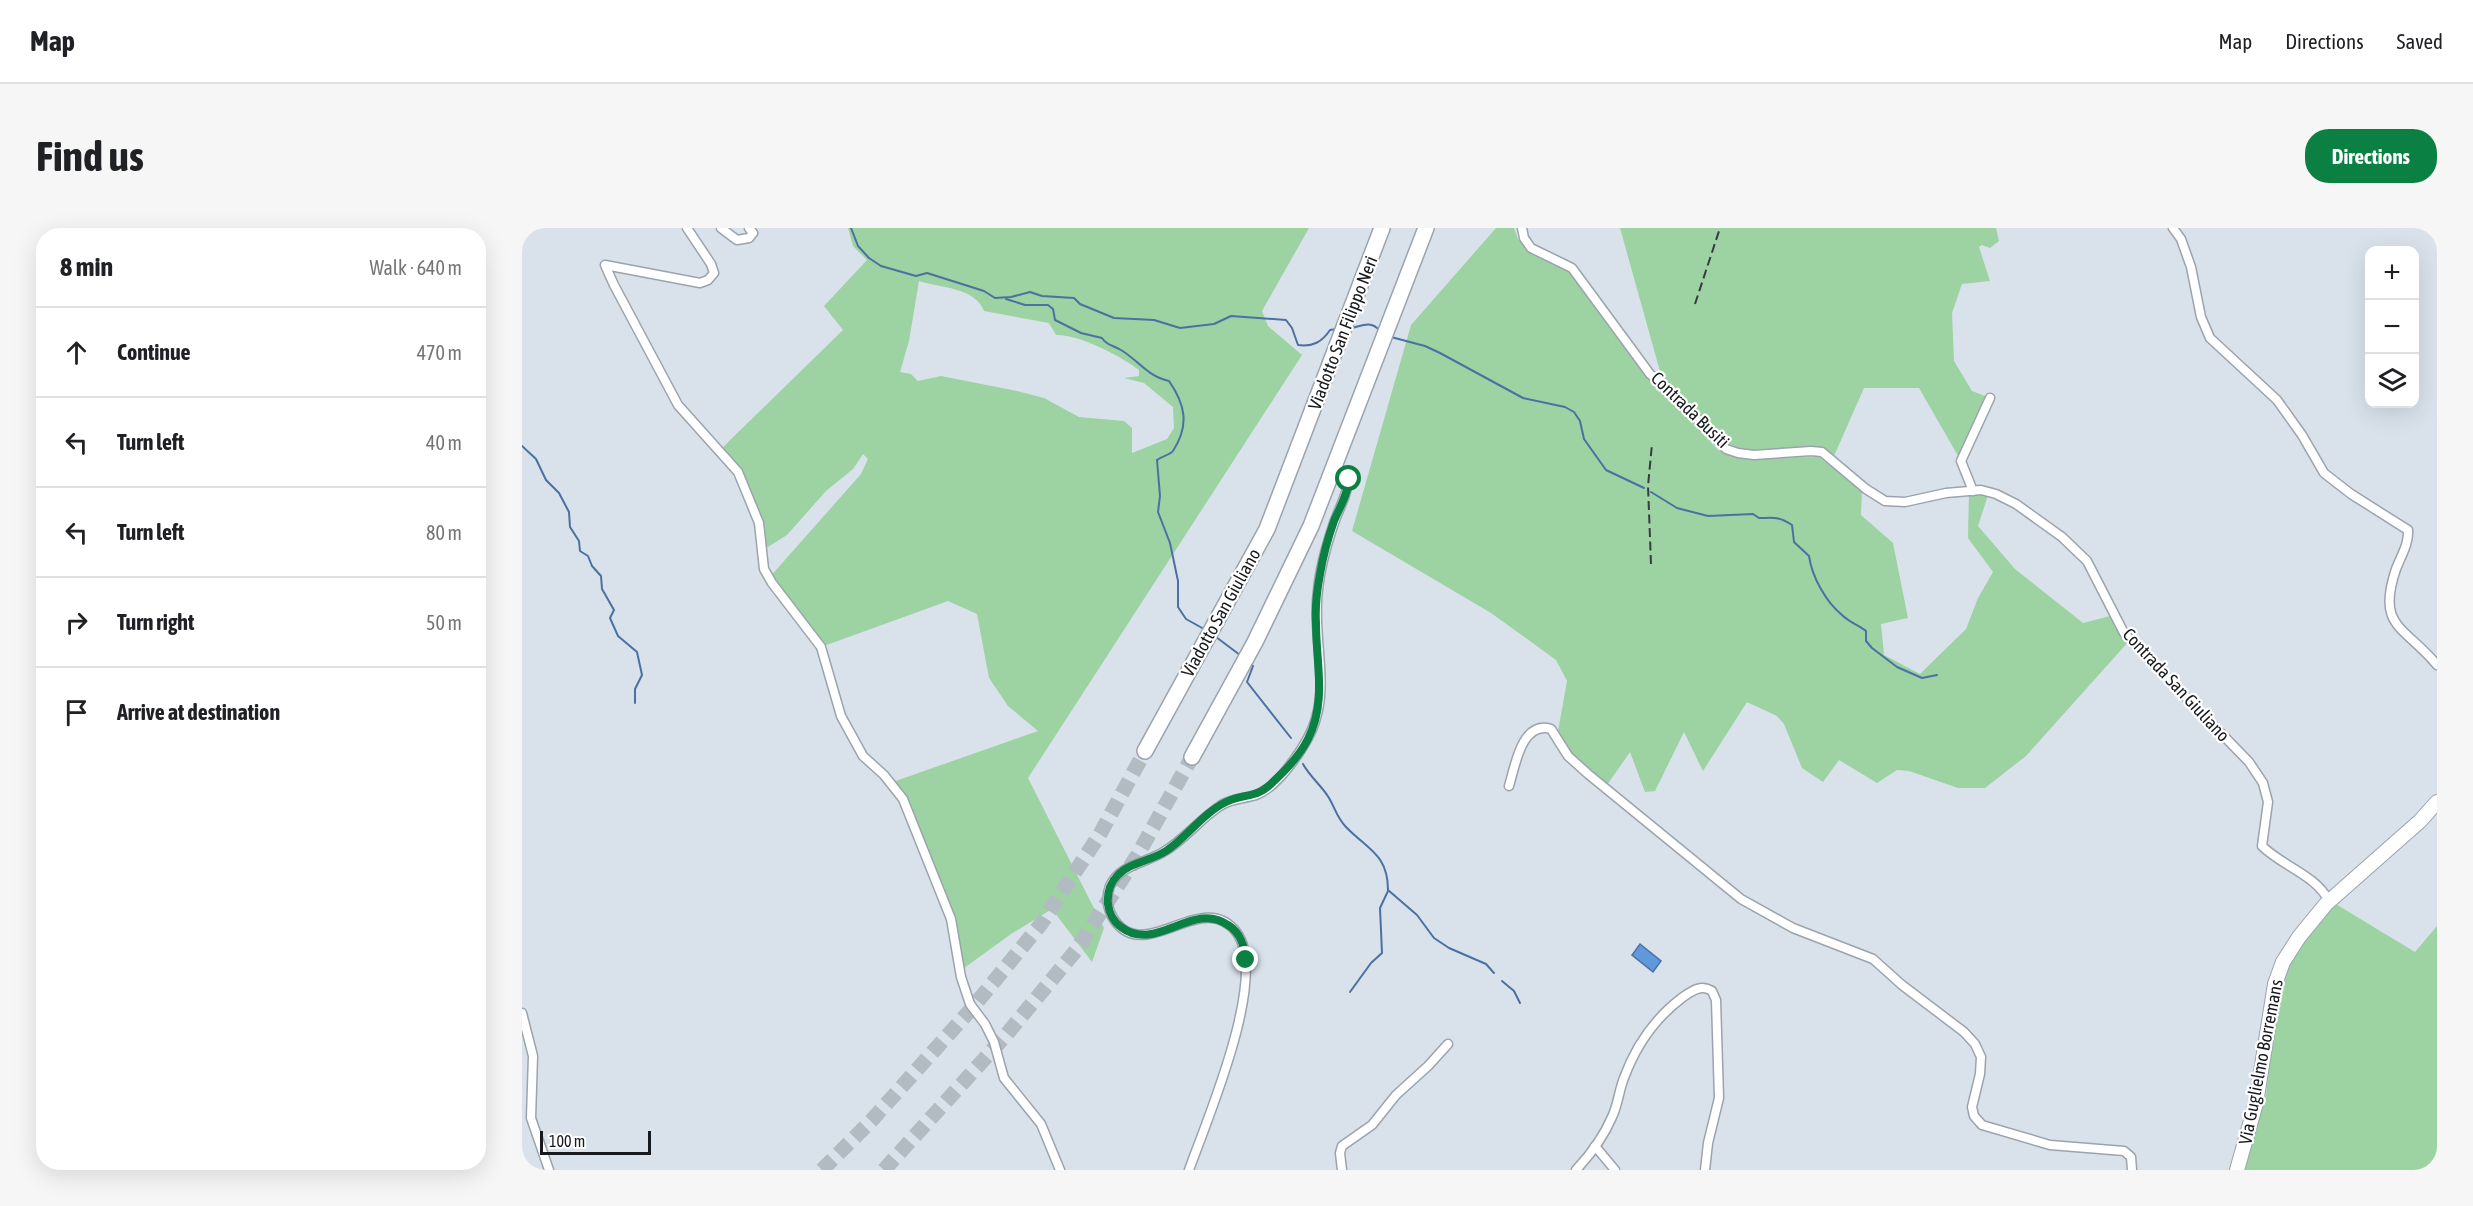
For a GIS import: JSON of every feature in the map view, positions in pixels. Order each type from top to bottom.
[{"type":"highway","points":[[1192,757],[1255,642],[1311,526],[1426,228]]},
{"type":"highway","name":"Viadotto San Filippo Neri","points":[[1267,529],[1380,233]]},
{"type":"highway","name":"Viadotto San Giuliano","points":[[1146,751],[1267,529]]},
{"type":"main road","name":"Via Guglielmo Borremans","points":[[2237,1170],[2256,1103],[2278,973],[2299,937],[2329,901],[2420,821],[2437,802]]},
{"type":"street","points":[[687,228],[711,264],[714,273],[708,280],[700,283],[605,265],[678,405],[738,472],[759,523],[764,569],[772,583],[821,647],[841,716],[863,756],[884,774],[903,799],[951,919],[961,977],[970,1004],[985,1024],[994,1042],[1004,1078],[1041,1124],[1060,1170]]},
{"type":"street","points":[[721,228],[737,240],[749,238],[753,233],[749,228]]},
{"type":"street","name":"Contrada Busiti","points":[[1522,228],[1524,238],[1531,248],[1572,268],[1650,374],[1671,392],[1726,449],[1754,455],[1822,452],[1866,489],[1885,501],[1905,502],[1946,493],[1977,491]]},
{"type":"street","points":[[2173,228],[2181,240],[2191,267],[2201,317],[2210,338],[2277,400],[2302,435],[2324,473],[2351,494],[2408,530],[2409,538],[2396,570],[2389,609],[2393,621],[2437,665]]},
{"type":"street","points":[[1977,491],[1961,461],[1990,398]]},
{"type":"street","points":[[1188,1170],[1234,1042],[1246,971],[1243,945],[1233,928],[1209,917],[1189,920],[1155,933],[1142,935],[1131,933],[1117,924],[1111,914],[1108,893],[1112,882],[1123,870],[1165,852],[1224,803],[1262,792],[1295,759],[1308,740],[1317,716],[1321,692],[1316,623],[1319,577],[1327,543],[1348,486],[1348,472]]},
{"type":"street","name":"Contrada San Giuliano","points":[[1977,491],[1996,494],[2016,504],[2062,537],[2086,561],[2124,633],[2249,762],[2263,783],[2268,802],[2262,846],[2272,856],[2320,887],[2329,901]]},
{"type":"street","points":[[1509,786],[1526,737],[1539,728],[1551,729],[1568,756],[1588,774],[1741,899],[1793,928],[1873,959],[1902,985],[1971,1038],[1978,1050],[1981,1065],[1973,1112],[1982,1125],[2050,1144],[2124,1151],[2131,1157],[2132,1170]]},
{"type":"street","points":[[1576,1170],[1595,1146],[1613,1117],[1625,1075],[1649,1030],[1668,1009],[1693,990],[1707,988],[1714,994],[1717,1005],[1719,1098],[1708,1143],[1705,1170]]},
{"type":"street","points":[[522,1013],[533,1056],[531,1118],[549,1170]]},
{"type":"street","points":[[1342,1170],[1340,1153],[1342,1146],[1372,1125],[1396,1095],[1448,1044]]},
{"type":"street","points":[[1595,1146],[1615,1170]]},
{"type":"green space","points":[[848,228],[1309,228],[1262,311],[1268,326],[1302,355],[1028,778],[1104,928],[1092,962],[1052,909],[1011,934],[960,971],[951,919],[919,837],[890,783],[1038,731],[1008,706],[989,678],[977,614],[948,601],[821,647],[769,578],[861,474],[868,459],[863,454],[853,469],[826,491],[787,535],[763,550],[752,501],[720,450],[843,330],[824,306],[867,260],[853,246]],"holes":[[[919,281],[965,293],[973,297],[984,311],[1049,323],[1056,335],[1076,338],[1122,358],[1139,370],[1139,376],[1124,378],[1144,383],[1173,407],[1174,428],[1167,439],[1132,453],[1132,428],[1124,421],[1079,417],[1044,398],[1017,391],[941,376],[918,381],[911,374],[900,372],[909,341]]]},
{"type":"green space","points":[[1496,228],[1514,228],[1518,239],[1526,249],[1571,272],[1623,341],[1643,372],[1673,400],[1718,450],[1744,458],[1819,457],[1862,491],[1861,515],[1893,543],[1908,618],[1881,624],[1884,655],[1920,674],[1966,629],[1978,598],[1993,572],[1968,538],[1969,491],[1989,492],[1978,526],[2015,569],[2083,623],[2114,615],[2130,640],[2026,756],[1985,788],[1958,788],[1909,771],[1897,770],[1877,783],[1839,760],[1823,782],[1802,768],[1784,724],[1777,716],[1747,702],[1703,771],[1684,732],[1655,791],[1645,792],[1630,752],[1605,788],[1588,774],[1557,737],[1567,681],[1556,660],[1491,613],[1352,531],[1411,325]]},
{"type":"green space","points":[[1620,228],[1996,228],[1999,241],[1990,248],[1982,245],[1979,247],[1990,281],[1962,284],[1952,313],[1954,361],[1972,391],[1990,398],[1961,461],[1919,388],[1864,388],[1834,456],[1807,447],[1756,450],[1743,449],[1729,444],[1661,375]]},
{"type":"green space","points":[[2334,903],[2415,952],[2437,926],[2437,1170],[2245,1170],[2266,1094],[2278,999],[2285,971],[2300,942]]},
{"type":"water","points":[[1640,944],[1661,961],[1653,972],[1632,955]]},
{"type":"waterway","points":[[851,228],[858,246],[869,258],[881,266],[916,276],[927,273],[984,291],[995,298],[1030,292],[1042,296],[1074,298],[1080,304],[1114,318],[1154,320],[1180,328],[1214,324],[1231,316],[1286,320],[1292,328],[1298,345],[1317,343],[1330,330],[1337,329]]},
{"type":"waterway","points":[[1006,299],[1025,305],[1048,305],[1053,309],[1055,320],[1081,333],[1102,338],[1155,376],[1169,381],[1182,406],[1183,423],[1182,432],[1173,451],[1157,460],[1160,496],[1158,512],[1170,543],[1178,581],[1178,607],[1186,619],[1204,629]]},
{"type":"waterway","points":[[1352,328],[1369,324],[1379,330]]},
{"type":"waterway","points":[[1391,337],[1425,346],[1523,398],[1565,407],[1574,412],[1580,421],[1584,439],[1606,470],[1644,488]]},
{"type":"waterway","points":[[522,446],[536,459],[546,480],[559,493],[569,512],[570,527],[579,541],[580,551],[588,556],[592,566],[601,576],[602,589],[614,610],[610,618],[618,636],[637,652],[642,675],[635,689],[635,703]]},
{"type":"waterway","points":[[1651,492],[1677,508],[1708,516],[1753,514],[1759,518],[1779,519],[1792,525],[1794,542],[1809,556],[1813,572],[1825,596],[1836,610],[1866,631],[1866,641],[1872,648],[1897,667],[1922,678],[1937,675]]},
{"type":"waterway","points":[[1216,637],[1240,655]]},
{"type":"waterway","points":[[1249,663],[1253,666],[1247,682],[1291,738]]},
{"type":"waterway","points":[[1303,764],[1326,794],[1343,824],[1380,860],[1387,878],[1388,890],[1417,915],[1434,938],[1449,948],[1486,964],[1494,973]]},
{"type":"waterway","points":[[1350,992],[1371,963],[1382,953],[1380,908],[1388,891]]},
{"type":"waterway","points":[[1502,981],[1514,991],[1520,1003]]},
{"type":"tunnel","points":[[822,1170],[871,1121],[973,1007],[1041,924],[1100,834],[1145,751]]},
{"type":"tunnel","points":[[884,1170],[1006,1035],[1077,949],[1137,856],[1192,757]]},
{"type":"railway","points":[[1695,304],[1720,228]]},
{"type":"railway","points":[[1651,564],[1648,486],[1652,444]]},
{"type":"route","points":[[1246,960],[1241,939],[1233,928],[1209,917],[1196,918],[1163,931],[1147,934],[1136,934],[1126,930],[1117,924],[1111,914],[1108,893],[1112,882],[1123,870],[1165,852],[1224,803],[1262,792],[1295,759],[1308,740],[1320,705],[1321,692],[1316,623],[1319,577],[1324,553],[1346,495],[1349,479]]}]
